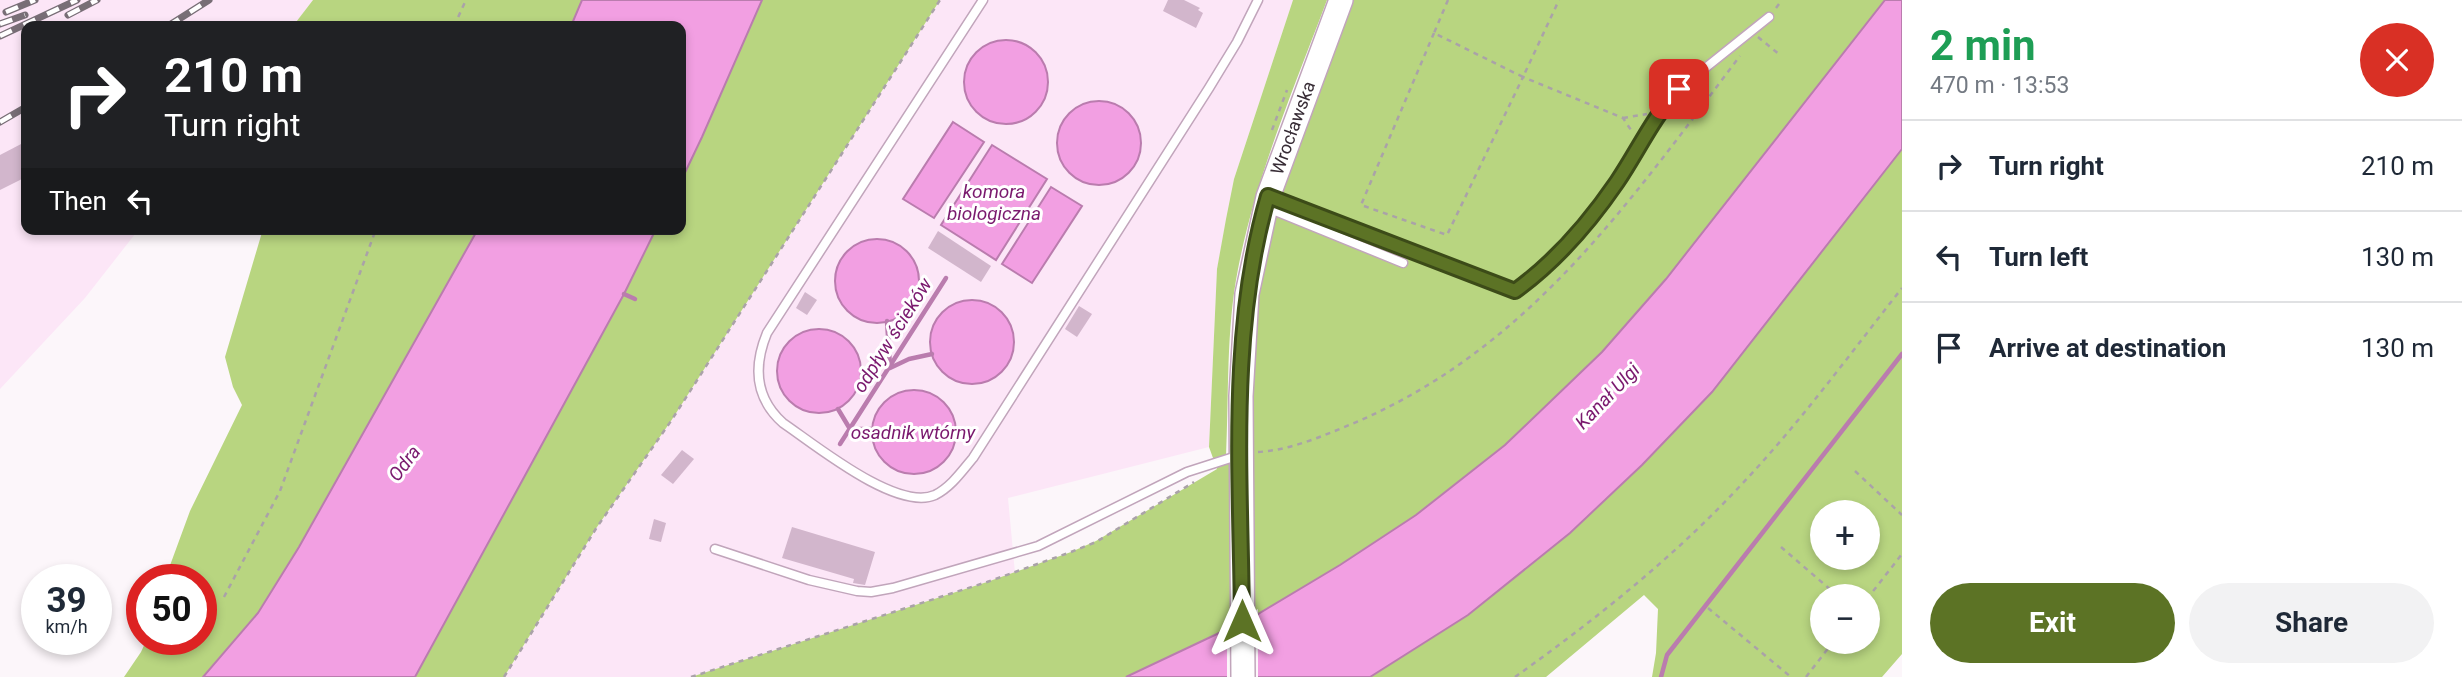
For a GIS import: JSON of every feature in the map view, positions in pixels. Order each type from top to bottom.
[{"type":"main road","name":"Wrocławska","points":[[1242,677],[1242,354],[1247,294],[1267,201],[1341,0]]},
{"type":"lane","points":[[983,0],[767,333],[758,361],[761,394],[772,414],[879,486],[920,498],[933,496],[955,480],[973,458],[1209,88],[1258,0]]},
{"type":"lane","points":[[1267,201],[1515,291],[1543,271],[1569,242],[1616,183],[1664,105],[1679,89],[1769,17]]},
{"type":"lane","points":[[1267,201],[1403,263]]},
{"type":"lane","points":[[715,549],[809,580],[871,592],[1038,546],[1187,472],[1241,454]]},
{"type":"path","points":[[456,21],[466,0]]},
{"type":"path","points":[[504,677],[597,527],[671,421],[940,0]]},
{"type":"path","points":[[1448,0],[1361,205],[1447,235],[1559,0]]},
{"type":"path","points":[[1434,33],[1523,77],[1623,118],[1632,130],[1638,146]]},
{"type":"path","points":[[1755,35],[1780,55]]},
{"type":"path","points":[[1623,118],[1652,113],[1664,105]]},
{"type":"path","points":[[224,597],[280,491],[374,235]]},
{"type":"path","points":[[1515,677],[1576,634],[1634,587],[1714,513],[1772,450],[1902,288]]},
{"type":"path","points":[[1855,471],[1902,515]]},
{"type":"path","points":[[691,677],[988,582],[1071,552],[1106,536],[1197,480]]},
{"type":"path","points":[[1781,547],[1824,584]]},
{"type":"path","points":[[1878,584],[1902,554]]},
{"type":"path","points":[[1708,608],[1791,677]]},
{"type":"path","points":[[1806,677],[1824,654]]},
{"type":"shaded area","points":[[0,0],[313,0],[297,21],[21,21],[21,235],[134,235],[85,298],[0,389]]},
{"type":"shaded area","points":[[940,0],[1293,0],[1234,179],[1226,219],[1217,270],[1209,447],[1008,498],[1015,573],[691,677],[504,677],[597,527],[671,421]]},
{"type":"green space","points":[[313,0],[582,0],[573,21],[297,21]]},
{"type":"green space","points":[[762,0],[940,0],[671,421],[597,527],[504,677],[415,677],[624,294],[653,235],[686,235],[686,171]]},
{"type":"green space","points":[[1293,0],[1327,0],[1277,133],[1255,200],[1238,269],[1231,315],[1226,456],[1250,452],[1251,372],[1260,285],[1277,202],[1351,0],[1885,0],[1666,279],[1602,352],[1551,402],[1505,445],[1416,515],[1253,617],[1126,677],[691,677],[987,582],[1071,552],[1096,541],[1217,469],[1209,447],[1217,269],[1234,179]]},
{"type":"green space","points":[[1902,149],[1902,654],[1882,677],[1652,677],[1658,609],[1644,595],[1546,677],[1370,677],[1468,615],[1570,533],[1642,465],[1712,392]]},
{"type":"green space","points":[[261,235],[475,235],[299,547],[258,613],[203,677],[124,677],[139,655],[217,655],[217,564],[171,564],[190,511],[242,405],[233,387],[225,357]]},
{"type":"water","points":[[582,0],[762,0],[686,171],[686,21],[573,21]]},
{"type":"water","name":"Kanał Ulgi","points":[[1885,0],[1902,0],[1902,149],[1712,392],[1642,465],[1570,533],[1468,615],[1370,677],[1126,677],[1253,617],[1340,565],[1416,515],[1505,445],[1602,352],[1666,279]]},
{"type":"water","points":[[1006,40],[1022,43],[1036,52],[1045,66],[1048,82],[1045,98],[1036,112],[1022,121],[1006,124],[990,121],[976,112],[967,98],[964,82],[967,66],[976,52],[990,43]]},
{"type":"water","points":[[1099,101],[1115,104],[1129,113],[1138,127],[1141,143],[1138,159],[1129,173],[1115,182],[1099,185],[1083,182],[1069,173],[1060,159],[1057,143],[1060,127],[1069,113],[1083,104]]},
{"type":"water","name":"komora biologiczna","points":[[953,122],[984,142],[934,218],[903,199]]},
{"type":"water","name":"komora biologiczna","points":[[992,145],[1047,179],[996,260],[941,225]]},
{"type":"water","name":"komora biologiczna","points":[[1051,187],[1082,206],[1032,283],[1002,264]]},
{"type":"water","name":"Odra","points":[[475,235],[653,235],[624,294],[415,677],[203,677],[258,613],[299,547]]},
{"type":"water","points":[[877,239],[893,242],[907,251],[916,265],[919,281],[916,297],[907,311],[893,320],[877,323],[861,320],[847,311],[838,297],[835,281],[838,265],[847,251],[861,242]]},
{"type":"water","name":"osadnik wtórny","points":[[972,300],[988,303],[1002,312],[1011,326],[1014,342],[1011,358],[1002,372],[988,381],[972,384],[956,381],[942,372],[933,358],[930,342],[933,326],[942,312],[956,303]]},
{"type":"water","name":"osadnik wtórny","points":[[819,329],[835,332],[849,341],[858,355],[861,371],[858,387],[849,401],[835,410],[819,413],[803,410],[789,401],[780,387],[777,371],[780,355],[789,341],[803,332]]},
{"type":"water","name":"osadnik wtórny","points":[[914,390],[930,393],[944,402],[953,416],[956,432],[953,448],[944,462],[930,471],[914,474],[898,471],[884,462],[875,448],[872,432],[875,416],[884,402],[898,393]]},
{"type":"pier","points":[[1258,609],[1258,677],[1227,677],[1227,625]]},
{"type":"building","points":[[1168,0],[1184,0],[1200,8],[1198,10],[1203,13],[1196,28],[1163,11]]},
{"type":"building","points":[[21,144],[21,180],[0,190],[0,155]]},
{"type":"building","points":[[938,231],[991,266],[981,282],[928,248]]},
{"type":"building","points":[[805,292],[817,300],[807,315],[796,308]]},
{"type":"building","points":[[1079,306],[1092,314],[1077,337],[1065,329]]},
{"type":"building","points":[[682,450],[694,459],[673,484],[661,475]]},
{"type":"building","points":[[654,519],[666,523],[661,542],[649,539]]},
{"type":"building","points":[[792,527],[875,552],[865,585],[853,583],[854,579],[782,558]]},
{"type":"waterway","name":"odpływ ścieków","points":[[840,444],[946,278]]},
{"type":"waterway","name":"odpływ ścieków","points":[[624,294],[635,299]]},
{"type":"waterway","points":[[887,321],[890,366]]},
{"type":"waterway","points":[[890,368],[909,359],[932,354]]},
{"type":"waterway","points":[[1661,677],[1667,655],[1902,354]]},
{"type":"waterway","name":"odpływ ścieków","points":[[838,409],[850,429],[872,429]]},
{"type":"railway","points":[[6,12],[35,0]]},
{"type":"railway","points":[[32,21],[77,0]]},
{"type":"railway","points":[[68,15],[97,0]]},
{"type":"railway","points":[[176,21],[209,0]]},
{"type":"railway","points":[[0,24],[25,15]]},
{"type":"railway","points":[[0,36],[21,26]]},
{"type":"railway","points":[[0,122],[21,110]]},
{"type":"route","points":[[1242,621],[1242,354],[1247,294],[1268,196],[1515,291],[1543,271],[1569,242],[1616,183],[1664,105],[1679,89]]}]
